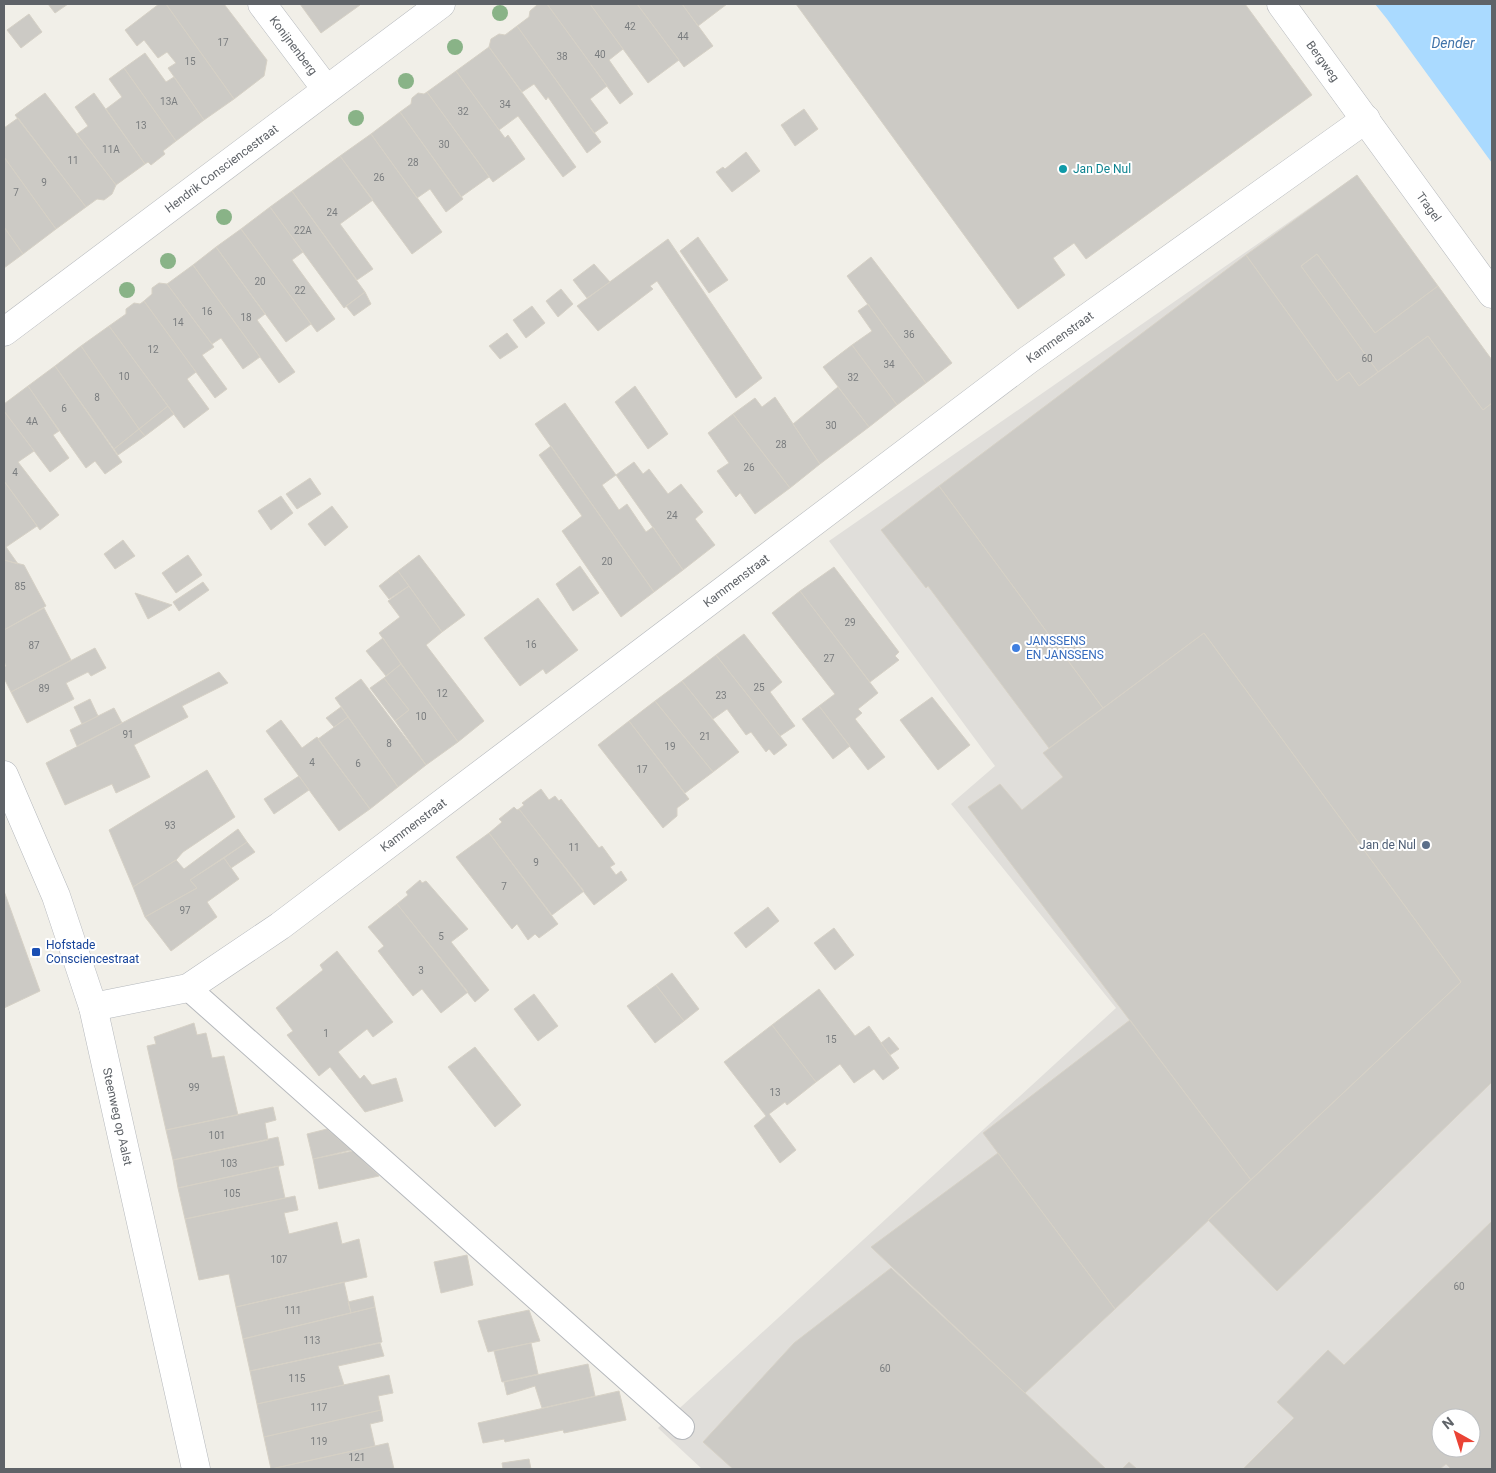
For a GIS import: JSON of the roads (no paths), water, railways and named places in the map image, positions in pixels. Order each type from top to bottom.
[{"type":"street","name":"Konijnenberg","points":[[262,4],[326,89]]},
{"type":"street","name":"Hendrik Consciencestraat","points":[[4,332],[441,4]]},
{"type":"street","name":"Bergweg","points":[[1281,4],[1366,119]]},
{"type":"street","name":"Tragel","points":[[1366,119],[1492,294]]},
{"type":"street","name":"Kammenstraat","points":[[93,1007],[188,988],[280,926],[1028,360],[1366,119]]},
{"type":"street","name":"Steenweg op Aalst","points":[[4,775],[56,896],[93,1007],[196,1469]]},
{"type":"lane","points":[[188,988],[682,1427]]},
{"type":"water","name":"Dender","points":[[1375,4],[1492,4],[1492,163],[1387,19]]},
{"type":"place","name":"Jan De Nul","points":[[1063,169]]},
{"type":"place","name":"JANSSENS EN JANSSENS","points":[[1016,648]]},
{"type":"place","name":"Jan de Nul","points":[[1426,845]]},
{"type":"place","name":"Hofstade Consciencestraat","points":[[36,952]]}]
